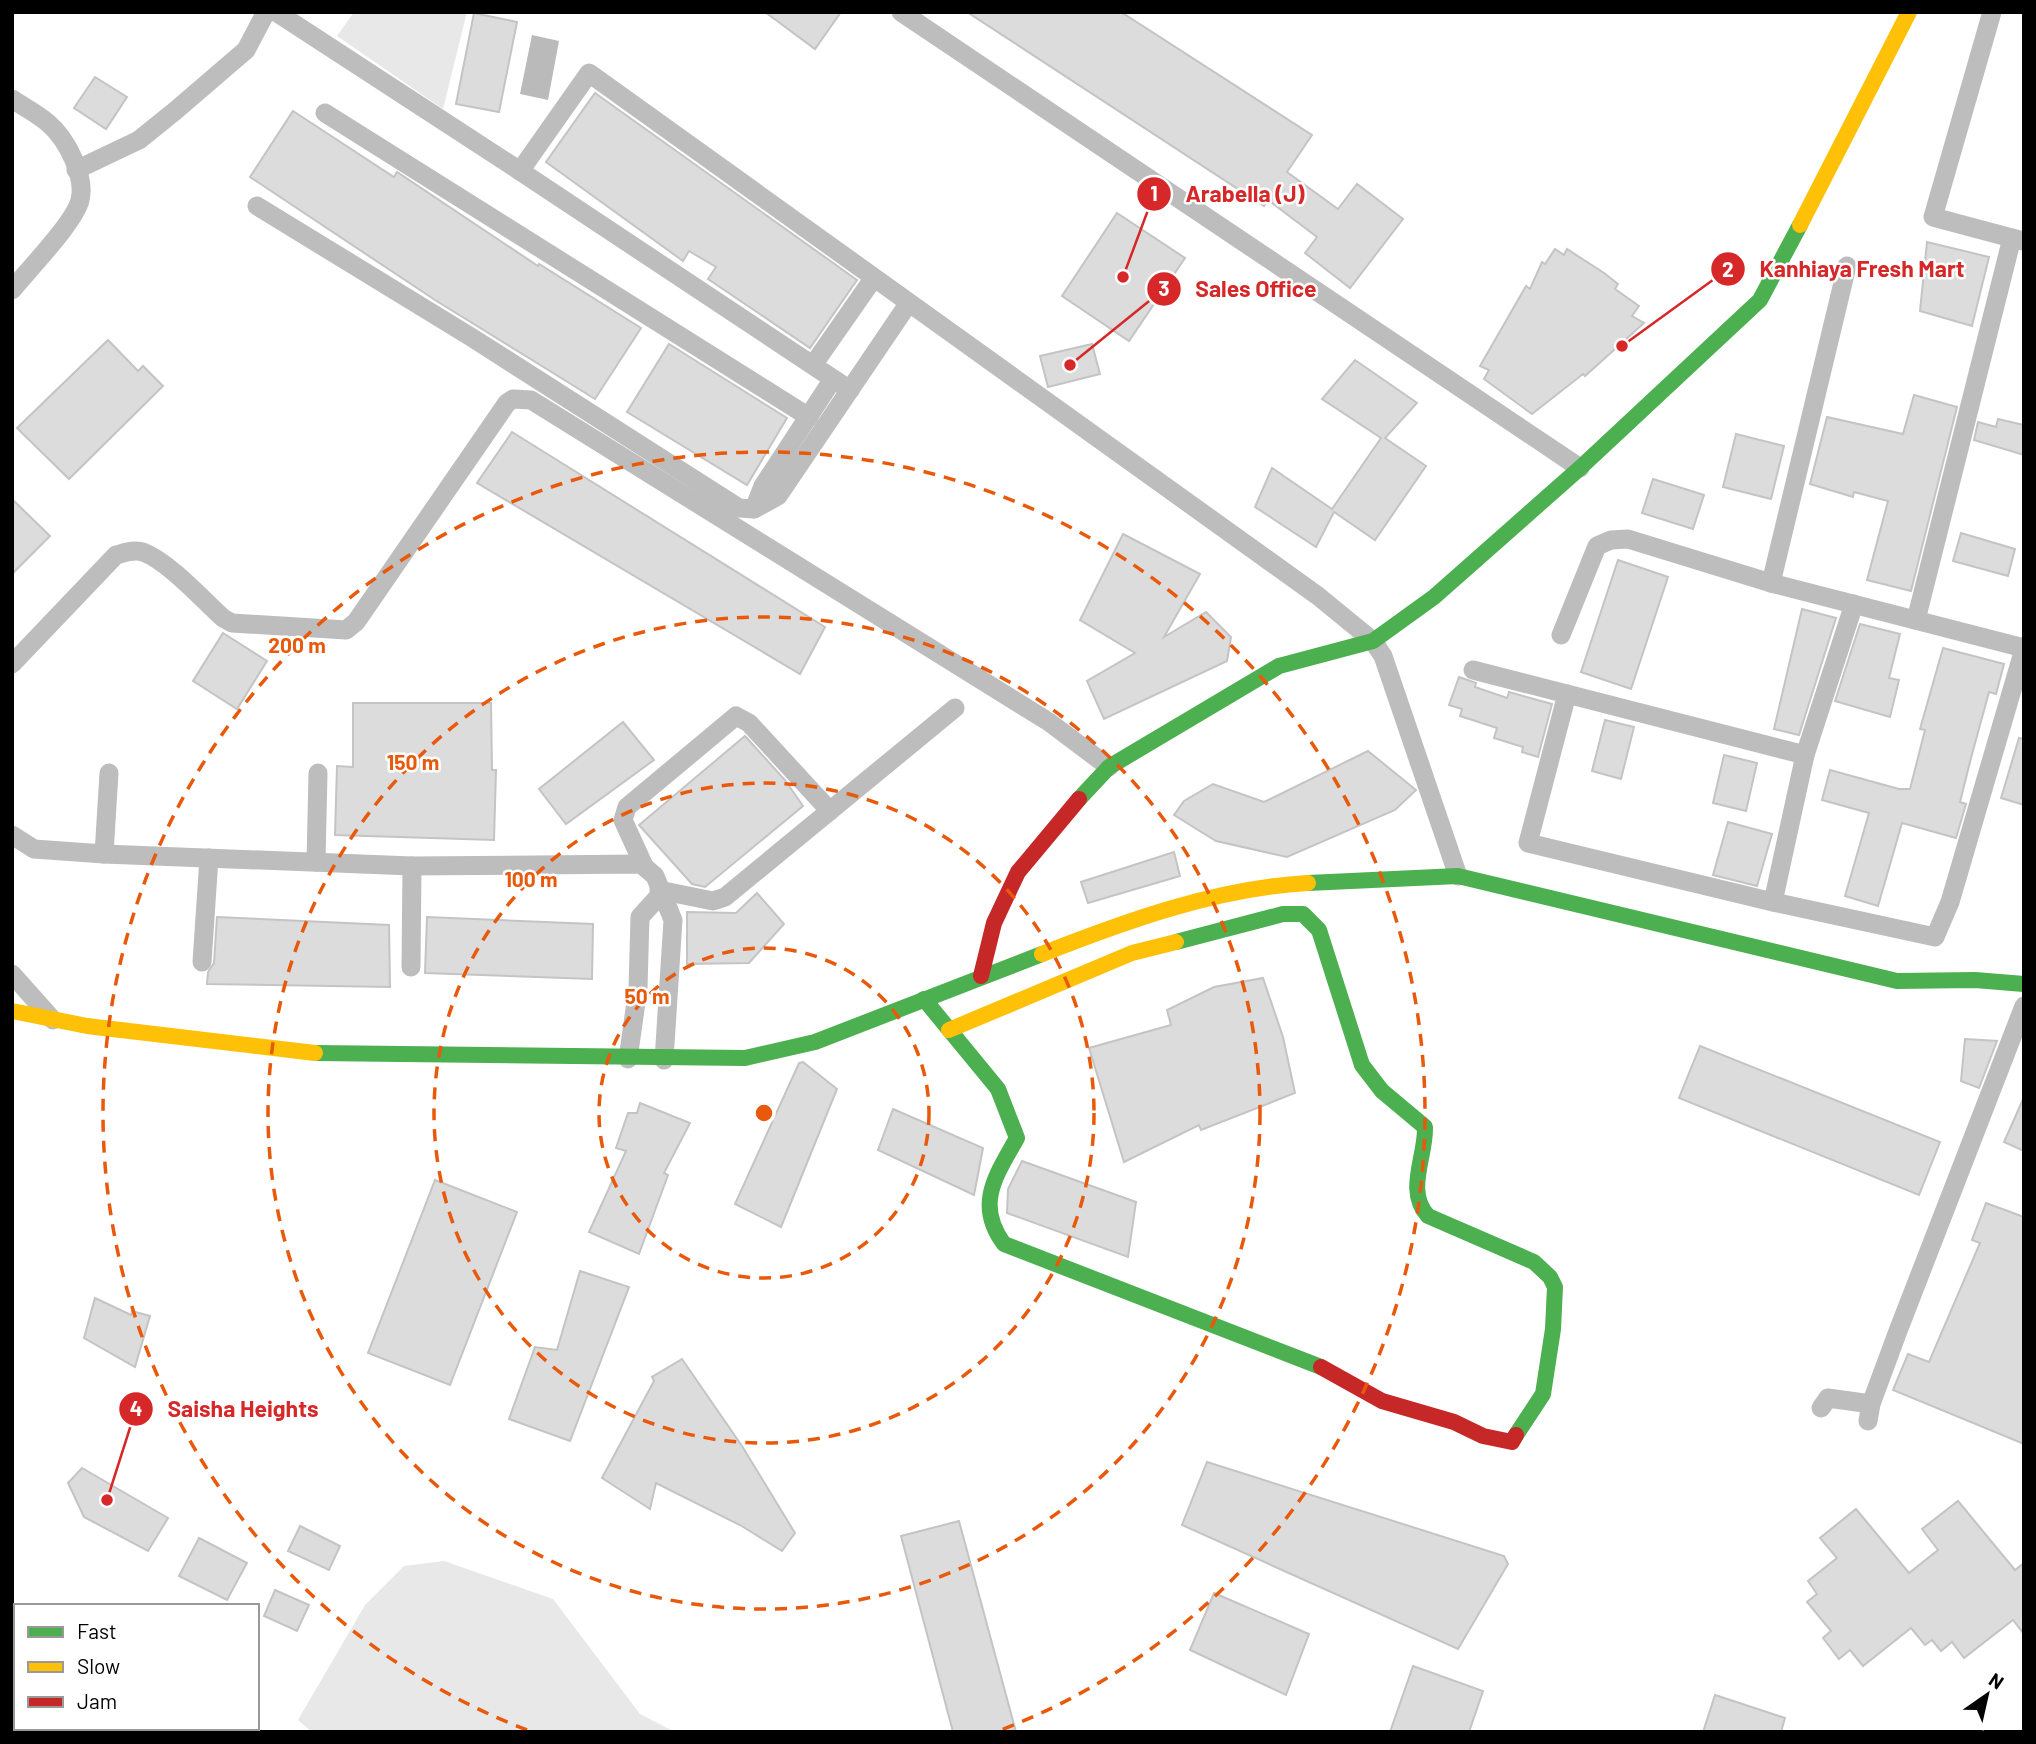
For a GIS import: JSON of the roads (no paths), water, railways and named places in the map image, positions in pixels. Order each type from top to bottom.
[{"type":"street","points":[[76,170],[139,140],[175,111],[246,50],[266,12]]},
{"type":"street","points":[[276,12],[841,385]]},
{"type":"street","points":[[901,12],[1580,468]]},
{"type":"street","points":[[981,976],[994,923],[1018,872],[1060,819],[1109,767],[1279,666],[1373,641],[1434,597],[1580,468],[1760,300],[1909,12]]},
{"type":"street","points":[[1916,620],[2018,240],[1933,217],[1992,12]]},
{"type":"street","points":[[520,171],[589,73],[1318,596],[1373,641],[1384,656],[1458,876]]},
{"type":"street","points":[[12,99],[49,123],[68,148],[80,181],[80,200],[72,216],[12,290]]},
{"type":"street","points":[[325,113],[809,417]]},
{"type":"street","points":[[257,206],[471,337],[738,508],[754,509],[778,496],[841,385]]},
{"type":"street","points":[[1771,583],[1847,267]]},
{"type":"street","points":[[813,365],[873,279]]},
{"type":"street","points":[[754,509],[763,486],[809,417],[841,385],[908,304]]},
{"type":"street","points":[[12,664],[116,555],[127,551],[142,551],[232,622],[346,630],[356,622],[507,403],[521,398],[531,400],[1049,722],[1109,767]]},
{"type":"street","points":[[1561,635],[1597,546],[1611,540],[1628,539],[1771,583],[2024,648],[1950,902],[1935,937],[1773,902],[1528,843],[1567,694]]},
{"type":"street","points":[[1773,902],[1805,755],[1854,604]]},
{"type":"street","points":[[1473,670],[1805,755]]},
{"type":"street","points":[[659,892],[713,901],[725,897],[955,708]]},
{"type":"street","points":[[664,1059],[673,920],[659,892],[655,876],[644,866],[623,820],[627,807],[736,716],[750,723],[830,811]]},
{"type":"street","points":[[104,854],[109,772]]},
{"type":"street","points":[[316,862],[318,773]]},
{"type":"street","points":[[12,835],[34,849],[104,854],[412,866],[644,866]]},
{"type":"street","points":[[202,962],[209,858]]},
{"type":"street","points":[[411,967],[412,866]]},
{"type":"street","points":[[12,1011],[53,1020],[187,1040],[329,1055],[745,1058],[815,1042],[1109,928],[1277,884],[1458,876],[1897,981],[1975,980],[2024,984]]},
{"type":"street","points":[[628,1059],[638,988],[640,917],[659,892]]},
{"type":"street","points":[[924,999],[998,1089],[1017,1138],[999,1163],[989,1196],[993,1227],[1004,1244],[1316,1364],[1382,1401],[1454,1422],[1483,1436],[1512,1442],[1542,1394],[1553,1329],[1555,1287],[1550,1277],[1534,1262],[1427,1216],[1418,1207],[1415,1196],[1427,1139],[1425,1126],[1387,1096],[1362,1065],[1319,930],[1303,914],[1283,914],[1132,953],[950,1030]]},
{"type":"street","points":[[12,974],[53,1020]]},
{"type":"street","points":[[1821,1408],[1828,1398],[1869,1413],[2024,1006]]},
{"type":"place","name":"Arabella (J)","points":[[1123,277]]},
{"type":"place","name":"Kanhiaya Fresh Mart","points":[[1622,346]]},
{"type":"place","name":"Sales Office","points":[[1070,365]]},
{"type":"place","name":"Saisha Heights","points":[[107,1500]]}]
